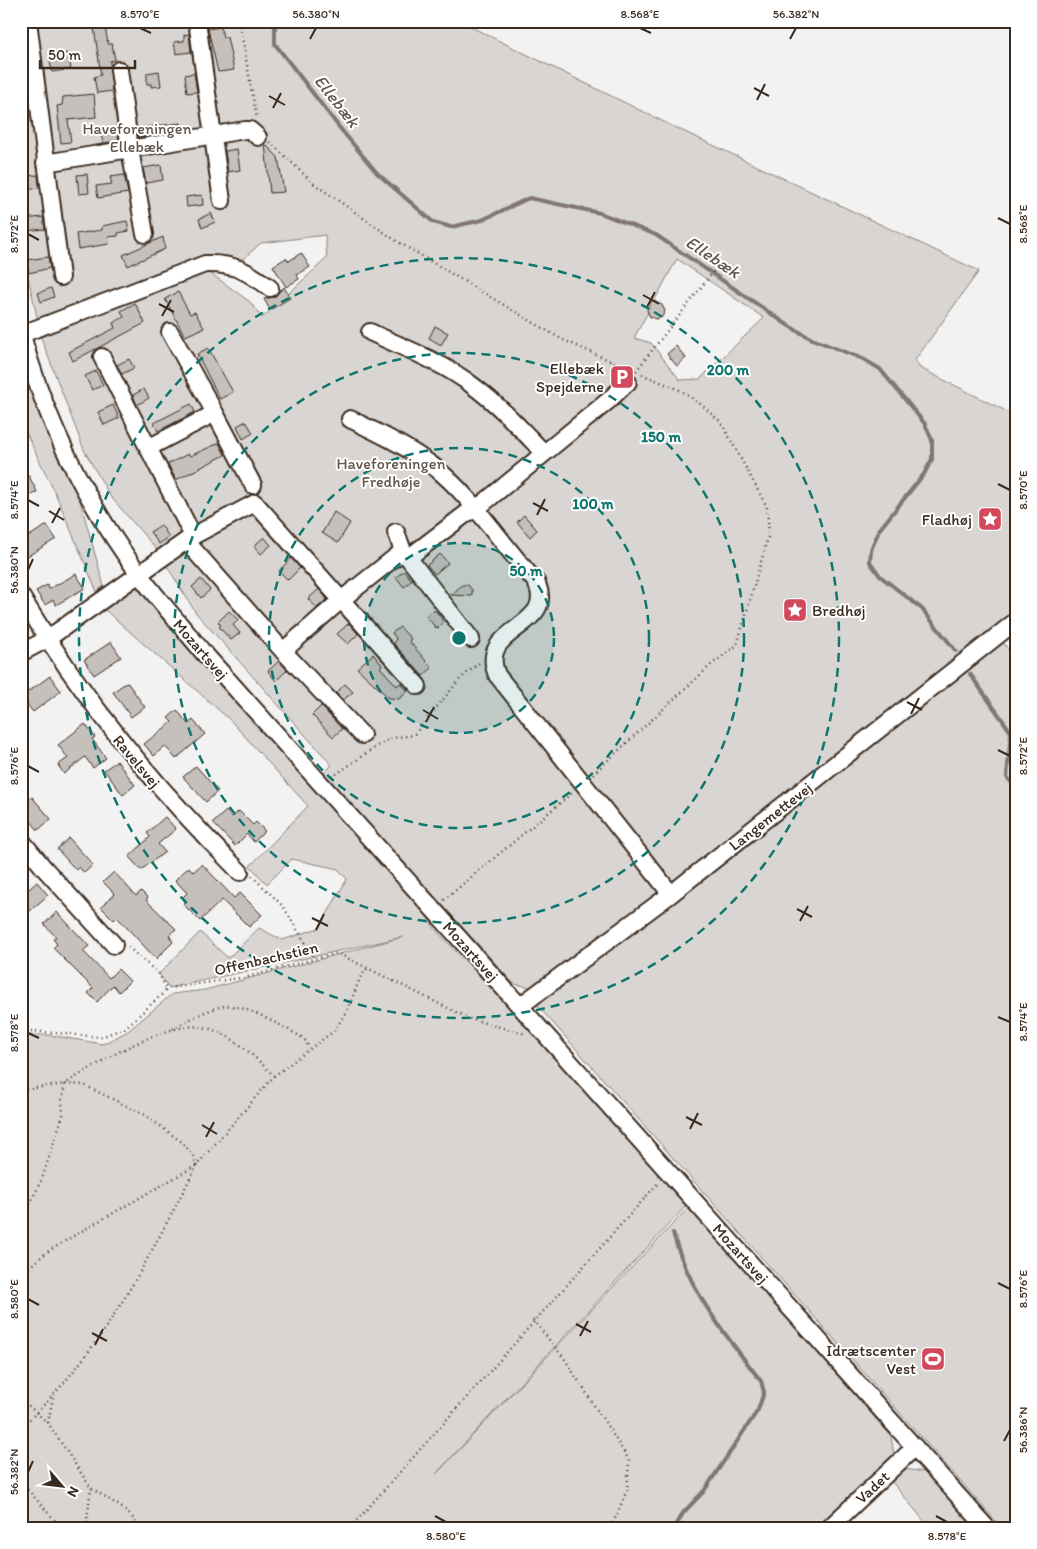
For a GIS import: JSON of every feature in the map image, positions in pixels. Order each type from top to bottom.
[{"type":"street","points":[[28,21],[61,277]]},
{"type":"street","points":[[197,21],[222,200]]},
{"type":"street","points":[[119,70],[130,149],[145,234]]},
{"type":"street","points":[[45,163],[213,135],[259,136]]},
{"type":"street","points":[[22,333],[205,264],[227,263],[251,274],[270,288]]},
{"type":"street","points":[[170,332],[253,485]]},
{"type":"street","points":[[370,332],[441,366],[471,384],[506,413],[544,453]]},
{"type":"street","name":"Mozartsvej","points":[[22,333],[51,422],[84,490],[138,574],[202,651],[987,1528]]},
{"type":"street","points":[[102,357],[148,448],[190,539],[283,650],[362,735]]},
{"type":"street","points":[[283,650],[341,600],[405,554],[467,513],[475,510],[632,377]]},
{"type":"street","points":[[148,448],[215,413]]},
{"type":"street","points":[[350,419],[402,445],[433,466],[454,485],[536,582],[540,590],[540,600],[536,612],[497,645],[493,653],[492,664],[497,675],[583,784],[644,857],[671,894]]},
{"type":"street","points":[[21,653],[47,639],[190,539],[255,503],[418,686]]},
{"type":"street","points":[[396,532],[405,554],[472,639]]},
{"type":"street","name":"Ravelsvej","points":[[21,596],[47,639],[90,702],[136,761],[186,818],[240,872]]},
{"type":"street","name":"Langemettevej","points":[[520,1006],[671,894],[1016,621]]},
{"type":"street","points":[[21,840],[114,945]]},
{"type":"street","name":"Vadet","points":[[829,1528],[915,1447]]},
{"type":"path","points":[[239,21],[259,136],[313,183],[395,240],[561,339],[632,377],[682,391],[721,422],[767,507],[769,534],[738,645],[711,665],[583,784],[434,909]]},
{"type":"path","points":[[632,377],[716,269]]},
{"type":"path","points":[[322,785],[376,746],[392,738],[414,735],[460,679],[493,653]]},
{"type":"path","points":[[240,872],[250,874],[283,906],[314,958]]},
{"type":"path","points":[[21,1030],[102,1037],[125,1028],[167,990],[159,974],[125,945],[114,945]]},
{"type":"path","name":"Offenbachstien","points":[[167,990],[247,977],[337,953],[470,1020],[527,1035]]},
{"type":"path","points":[[21,1427],[54,1396],[104,1334],[155,1246],[197,1165],[274,1076],[334,1031],[341,1022],[357,983],[367,968]]},
{"type":"path","points":[[21,1222],[42,1179],[63,1115],[62,1100],[65,1084],[120,1052],[172,1030],[192,1018],[225,1006],[238,1008],[271,1021],[300,1036],[306,1042],[308,1049]]},
{"type":"path","points":[[172,1030],[202,1027],[217,1032],[250,1052],[274,1076]]},
{"type":"path","points":[[21,1090],[65,1084],[84,1085],[145,1115],[182,1142],[192,1154],[197,1165]]},
{"type":"path","points":[[21,1274],[47,1252],[197,1165]]},
{"type":"path","points":[[350,1528],[533,1320],[668,1171]]},
{"type":"path","points":[[533,1320],[564,1358],[628,1460],[627,1490],[611,1528]]},
{"type":"path","points":[[48,1423],[54,1396]]},
{"type":"path","points":[[21,1399],[48,1423],[91,1488],[121,1507],[132,1517],[138,1528]]},
{"type":"path","points":[[21,1482],[59,1525],[66,1528]]},
{"type":"path","points":[[86,1528],[91,1488]]},
{"type":"green space","points":[[21,21],[459,21],[664,122],[979,271],[915,360],[920,368],[1016,416],[1016,614],[535,988],[514,984],[323,774],[332,765],[196,613],[157,550],[110,496],[84,450],[40,335],[206,270],[250,302],[262,318],[327,258],[325,235],[261,243],[243,259],[221,257],[38,321],[21,246]],"holes":[[[677,259],[764,318],[700,379],[680,380],[651,343],[634,338]]]},
{"type":"green space","points":[[21,369],[77,490],[104,586],[97,592],[56,495],[21,422]]},
{"type":"green space","points":[[137,584],[417,901],[435,929],[561,1063],[687,1205],[436,1474],[689,1207],[891,1436],[894,1456],[819,1528],[21,1528],[21,1035],[49,1035],[103,1044],[128,1031],[172,994],[205,990],[403,937],[169,988],[159,974],[200,932],[228,958],[259,928],[282,940],[319,928],[347,879],[338,869],[292,859],[267,884],[250,866],[308,806],[230,720],[104,609]]},
{"type":"green space","points":[[1002,642],[1016,658],[1016,1528],[1002,1528],[537,1005]]},
{"type":"green space","points":[[904,1469],[925,1472],[974,1528],[930,1528],[892,1482]]},
{"type":"building","points":[[93,21],[104,21],[108,44],[112,44],[115,60],[110,61],[112,91],[97,93],[94,77],[101,75]]},
{"type":"building","points":[[221,27],[223,38],[227,37],[234,70],[218,72],[208,29]]},
{"type":"building","points":[[189,34],[191,52],[176,54],[174,42],[184,41],[184,35]]},
{"type":"building","points":[[68,53],[71,69],[52,72],[49,56]]},
{"type":"building","points":[[159,71],[161,86],[151,87],[151,84],[147,84],[147,73]]},
{"type":"building","points":[[194,73],[197,92],[187,93],[185,75]]},
{"type":"building","points":[[94,94],[96,117],[68,120],[71,142],[61,143],[57,106],[62,105],[63,97]]},
{"type":"building","points":[[181,123],[182,130],[138,137],[137,128]]},
{"type":"building","points":[[117,131],[119,141],[103,143],[101,134]]},
{"type":"building","points":[[265,144],[278,157],[284,192],[270,193]]},
{"type":"building","points":[[237,149],[240,170],[228,172],[225,151]]},
{"type":"building","points":[[161,165],[163,180],[146,183],[143,168]]},
{"type":"building","points":[[87,174],[89,193],[79,194],[77,175]]},
{"type":"building","points":[[38,175],[39,188],[27,190],[25,176]]},
{"type":"building","points":[[124,175],[128,193],[98,198],[96,186],[112,184],[110,177]]},
{"type":"building","points":[[202,195],[203,205],[187,207],[186,197]]},
{"type":"building","points":[[211,213],[215,222],[202,228],[199,219]]},
{"type":"building","points":[[43,217],[45,229],[24,231],[23,219]]},
{"type":"building","points":[[127,221],[129,231],[118,233],[118,236],[108,237],[109,244],[78,249],[76,234],[102,230],[102,226]]},
{"type":"building","points":[[163,237],[165,249],[128,266],[123,255]]},
{"type":"building","points":[[301,253],[310,267],[297,275],[299,279],[286,287],[273,266],[286,258],[289,261]]},
{"type":"building","points":[[48,257],[50,268],[29,273],[27,260]]},
{"type":"building","points":[[284,287],[290,298],[270,310],[264,299],[274,297]]},
{"type":"building","points":[[51,288],[54,297],[41,302],[38,293]]},
{"type":"building","points":[[178,292],[190,314],[195,312],[204,328],[185,336],[165,299]]},
{"type":"building","points":[[652,300],[662,305],[665,311],[662,317],[656,319],[650,317],[647,310]]},
{"type":"building","points":[[135,303],[145,323],[73,361],[69,352],[115,328],[113,323],[124,317],[121,311]]},
{"type":"building","points":[[435,326],[448,333],[441,345],[429,338]]},
{"type":"building","points":[[676,346],[686,358],[677,366],[667,354]]},
{"type":"building","points":[[208,348],[233,392],[220,399],[197,354]]},
{"type":"building","points":[[129,359],[134,368],[122,374],[117,365]]},
{"type":"building","points":[[96,371],[103,385],[92,390],[85,376]]},
{"type":"building","points":[[144,389],[149,398],[137,405],[133,395]]},
{"type":"building","points":[[191,404],[195,412],[158,431],[154,423]]},
{"type":"building","points":[[113,405],[119,418],[104,425],[98,412]]},
{"type":"building","points":[[246,421],[253,433],[243,439],[237,426]]},
{"type":"building","points":[[219,443],[225,455],[176,480],[168,464],[188,454],[190,456]]},
{"type":"building","points":[[29,476],[37,492],[21,500],[21,479]]},
{"type":"building","points":[[334,512],[350,523],[338,543],[322,533]]},
{"type":"building","points":[[524,515],[537,530],[530,537],[517,522]]},
{"type":"building","points":[[47,525],[56,539],[26,557],[21,549],[21,541]]},
{"type":"building","points":[[161,525],[169,537],[159,544],[150,532]]},
{"type":"building","points":[[264,537],[271,545],[261,554],[254,546]]},
{"type":"building","points":[[440,554],[448,563],[435,574],[427,565]]},
{"type":"building","points":[[291,558],[300,568],[288,580],[279,571]]},
{"type":"building","points":[[404,571],[412,580],[404,587],[396,577]]},
{"type":"building","points":[[76,574],[85,588],[56,605],[53,600],[45,605],[36,591],[47,585],[49,589]]},
{"type":"building","points":[[201,579],[210,590],[201,598],[192,587]]},
{"type":"building","points":[[462,585],[468,585],[472,590],[472,596],[451,595]]},
{"type":"building","points":[[319,589],[327,599],[317,608],[308,599]]},
{"type":"building","points":[[229,611],[238,620],[233,625],[240,633],[231,640],[219,627],[221,625],[218,622]]},
{"type":"building","points":[[432,611],[436,611],[444,622],[437,629],[426,616]]},
{"type":"building","points":[[349,623],[358,634],[348,644],[337,634]]},
{"type":"building","points":[[400,627],[411,639],[409,641],[432,668],[423,676],[394,644],[396,638],[392,633]]},
{"type":"building","points":[[111,642],[121,657],[94,675],[84,660]]},
{"type":"building","points":[[373,654],[382,665],[380,667],[397,686],[400,683],[408,691],[399,699],[389,698],[357,668]]},
{"type":"building","points":[[279,661],[287,670],[276,681],[268,671]]},
{"type":"building","points":[[50,676],[61,691],[33,712],[21,697]]},
{"type":"building","points":[[127,682],[145,707],[131,717],[113,692]]},
{"type":"building","points":[[345,684],[353,692],[343,700],[336,693]]},
{"type":"building","points":[[321,706],[342,729],[333,737],[312,715]]},
{"type":"building","points":[[177,710],[188,724],[193,720],[205,734],[176,759],[165,746],[154,756],[144,744],[172,722],[168,718]]},
{"type":"building","points":[[85,724],[95,737],[92,739],[106,758],[93,768],[85,757],[64,774],[58,765],[68,758],[58,745]]},
{"type":"building","points":[[117,761],[135,785],[123,795],[104,770]]},
{"type":"building","points":[[196,766],[218,791],[206,802],[183,777]]},
{"type":"building","points":[[32,797],[51,819],[38,830],[21,809],[21,806]]},
{"type":"building","points":[[226,811],[232,817],[239,811],[253,825],[256,822],[265,831],[254,842],[247,834],[235,846],[213,823]]},
{"type":"building","points":[[165,817],[176,829],[158,844],[165,852],[141,870],[129,857],[150,837],[147,833]]},
{"type":"building","points":[[69,838],[93,865],[84,873],[79,867],[76,870],[57,849]]},
{"type":"building","points":[[202,864],[234,898],[240,893],[262,915],[249,927],[222,900],[200,921],[183,904],[186,901],[183,897],[187,893],[175,880],[189,867],[193,872]]},
{"type":"building","points":[[114,872],[136,896],[141,891],[148,898],[146,900],[176,929],[169,935],[173,942],[156,959],[117,917],[114,920],[101,907],[115,894],[103,882]]},
{"type":"building","points":[[37,882],[48,895],[21,919],[21,896]]},
{"type":"building","points":[[57,912],[89,946],[83,951],[109,978],[118,969],[130,981],[119,992],[113,985],[97,1002],[88,993],[93,988],[53,948],[57,944],[53,939],[56,937],[44,924]]},
{"type":"waterway","name":"Ellebæk","points":[[275,21],[275,44],[339,127],[377,173],[433,222],[451,227],[482,220],[529,198],[600,213],[656,235],[789,326],[812,339],[863,359],[880,369],[925,424],[932,440],[932,459],[924,474],[879,530],[871,550],[870,562],[880,576],[922,609],[956,651]]},
{"type":"waterway","name":"Ellebæk","points":[[970,674],[1011,732],[1007,777],[1016,788]]},
{"type":"waterway","points":[[673,1233],[680,1255],[699,1294],[721,1329],[761,1381],[764,1392],[758,1410],[704,1491],[683,1513],[675,1528]]},
{"type":"place","name":"Ellebæk Spejderne","points":[[622,377]]},
{"type":"place","name":"Fladhøj","points":[[990,519]]},
{"type":"place","name":"Bredhøj","points":[[795,610]]},
{"type":"place","name":"Idrætscenter Vest","points":[[933,1359]]},
{"type":"park label","name":"Haveforeningen Ellebæk","points":[[137,137]]},
{"type":"park label","name":"Haveforeningen Fredhøje","points":[[391,472]]}]
